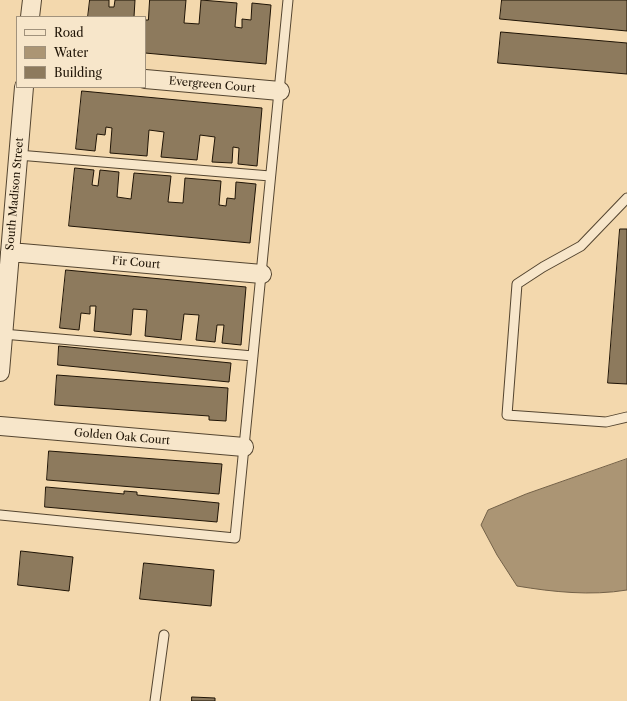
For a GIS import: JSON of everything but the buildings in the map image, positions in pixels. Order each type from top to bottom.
[{"type":"street","points":[[30,16],[32,0]]},
{"type":"street","name":"Evergreen Court","points":[[146,79],[280,91]]},
{"type":"street","name":"South Madison Street","points":[[0,372],[10,252],[8,195],[18,155],[24,88]]},
{"type":"street","name":"Fir Court","points":[[10,252],[262,274]]},
{"type":"street","name":"Golden Oak Court","points":[[0,426],[244,447]]},
{"type":"lane","points":[[0,515],[235,538],[288,0]]},
{"type":"lane","points":[[18,155],[270,176]]},
{"type":"lane","points":[[627,198],[581,246],[543,267],[517,284],[508,415],[606,422],[627,417]]},
{"type":"lane","points":[[3,334],[253,356]]},
{"type":"lane","points":[[155,701],[164,635]]},
{"type":"water","points":[[627,459],[627,590],[586,593],[544,590],[517,586],[497,555],[481,525],[488,510],[526,494]]}]
